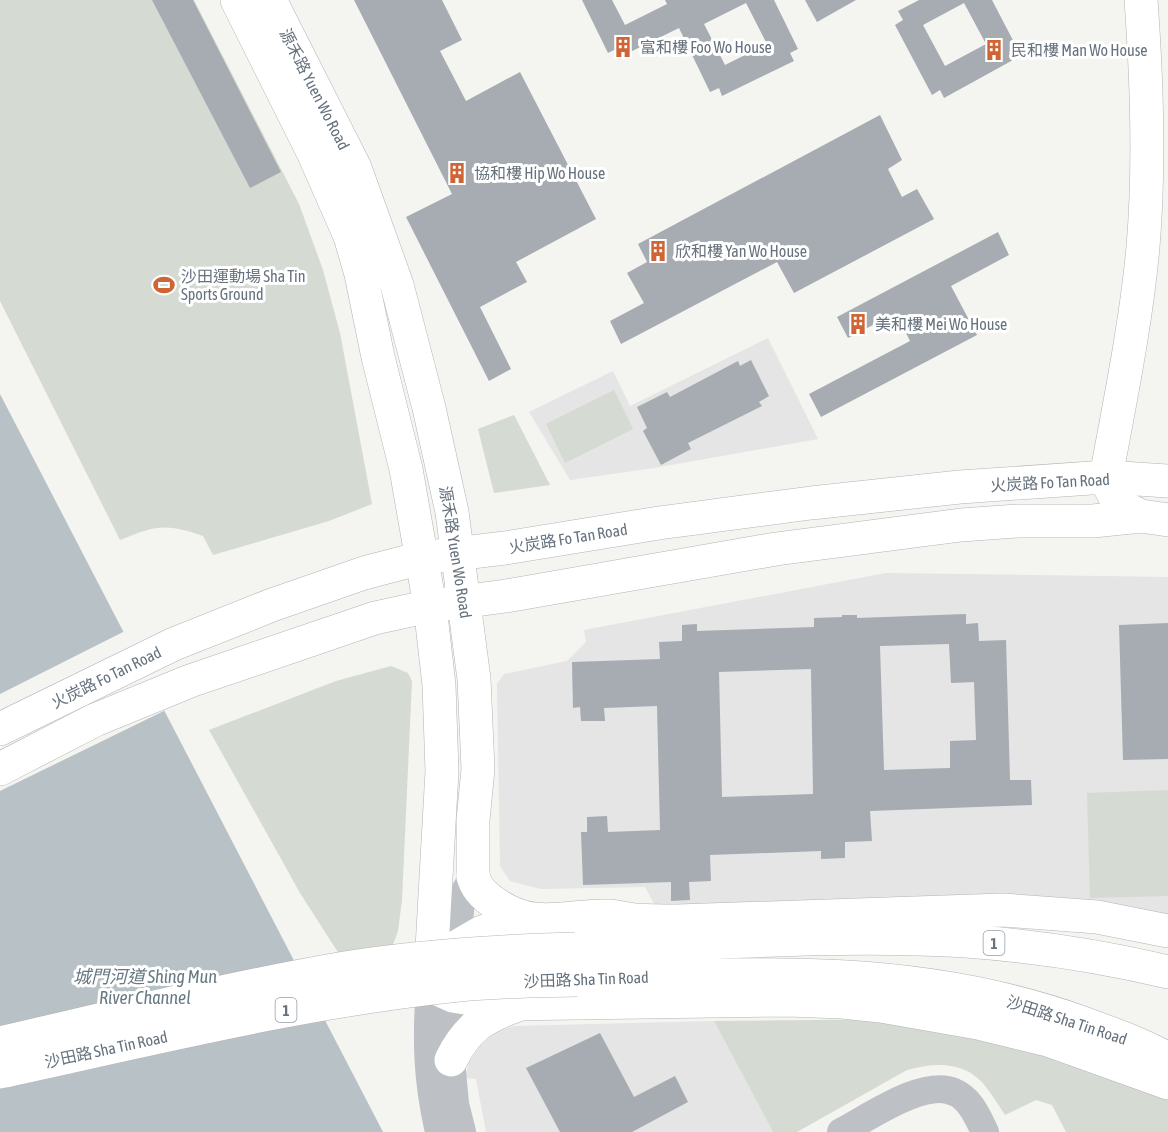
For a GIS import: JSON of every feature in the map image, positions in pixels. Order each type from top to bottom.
[{"type":"main road","name":"源禾路 Yuen Wo Road","points":[[237,0],[313,152],[350,236],[361,274],[378,357],[406,469],[430,606],[437,669],[442,771],[437,835],[443,972]]},
{"type":"main road","name":"源禾路 Yuen Wo Road","points":[[270,0],[343,142],[378,228],[411,331],[447,489],[474,679],[478,769],[473,820],[473,876]]},
{"type":"main road","points":[[1141,0],[1147,162],[1143,247],[1134,320],[1106,477],[1112,495],[1124,508],[1154,518]]},
{"type":"main road","name":"火炭路 Fo Tan Road","points":[[0,729],[174,644],[343,580],[421,558],[505,548],[659,523],[811,503],[960,487],[1106,477],[1168,481]]},
{"type":"main road","name":"火炭路 Fo Tan Road","points":[[0,769],[95,720],[190,681],[375,618],[430,606],[464,603],[776,549],[961,525],[1018,521],[1154,518]]},
{"type":"main road","points":[[473,876],[484,895],[506,911],[521,918],[573,963],[787,1000],[881,1006],[978,1023],[1048,1040],[1168,1083]]},
{"type":"main road","points":[[451,1060],[460,1041],[477,1025],[495,1013],[519,1005],[573,963],[608,916],[633,920],[678,921],[1003,910],[1097,917],[1168,931]]},
{"type":"main road","points":[[519,1005],[492,1003],[443,972],[482,932],[521,918]]},
{"type":"main road","name":"沙田路 Sha Tin Road","points":[[0,1072],[260,1015],[347,1000],[460,985],[573,963],[818,939],[964,941],[1060,951],[1168,972]]},
{"type":"main road","name":"沙田路 Sha Tin Road","points":[[0,1043],[228,991],[341,969],[465,954],[573,963],[867,978],[948,987],[1002,998],[1060,1015],[1134,1042],[1168,1059]]},
{"type":"street","name":"源禾路 Yuen Wo Road","points":[[439,1132],[428,1077],[427,1047],[461,899],[473,876]]},
{"type":"street","name":"源禾路 Yuen Wo Road","points":[[443,972],[454,1104],[462,1132]]},
{"type":"street","points":[[841,1132],[911,1095],[941,1089],[955,1092],[969,1102],[985,1132]]},
{"type":"shaded area","name":"沙田運動場 Sha Tin Sports Ground","points":[[0,0],[194,0],[299,204],[323,270],[340,333],[372,504],[329,521],[213,555],[203,536],[180,529],[152,529],[120,540],[0,301]]},
{"type":"shaded area","points":[[768,338],[818,439],[654,468],[570,480],[529,412],[613,371],[630,406]]},
{"type":"shaded area","points":[[614,390],[633,429],[565,463],[546,424]]},
{"type":"shaded area","points":[[514,415],[550,485],[494,493],[478,429]]},
{"type":"shaded area","points":[[886,573],[1168,577],[1168,920],[660,914],[645,887],[541,889],[510,881],[500,866],[497,684],[504,674],[567,661],[586,642],[584,630]]},
{"type":"shaded area","points":[[391,666],[408,673],[412,681],[402,900],[398,931],[392,947],[341,957],[300,893],[209,730],[336,681]]},
{"type":"shaded area","points":[[1168,790],[1168,896],[1090,898],[1087,793]]},
{"type":"shaded area","points":[[876,1020],[931,1027],[966,1033],[1034,1052],[1168,1099],[1168,1132],[1066,1132],[1052,1105],[1036,1100],[1005,1115],[989,1090],[978,1078],[960,1068],[939,1065],[907,1070],[797,1132],[773,1132],[714,1021]]},
{"type":"shaded area","points":[[714,1021],[773,1132],[486,1132],[476,1079],[465,1078],[469,1062],[480,1046],[497,1031],[514,1026]]},
{"type":"water","name":"城門河道 Shing Mun River Channel","points":[[0,394],[383,1132],[0,1132]]},
{"type":"pier","points":[[127,630],[168,709],[0,791],[0,694]]},
{"type":"building","points":[[152,0],[193,0],[281,172],[250,188]]},
{"type":"building","points":[[354,0],[442,0],[462,40],[440,51],[466,101],[520,72],[596,219],[516,262],[527,282],[480,307],[511,369],[489,381],[406,217],[452,194]]},
{"type":"building","name":"富和樓 Foo Wo House","points":[[582,0],[612,0],[625,25],[667,4],[665,0],[774,0],[798,49],[790,53],[794,61],[722,96],[719,88],[710,92],[679,28],[620,57],[616,49],[608,53]],"holes":[[[746,3],[767,44],[725,65],[704,24]]]},
{"type":"building","points":[[805,0],[856,0],[817,22]]},
{"type":"building","name":"民和樓 Man Wo House","points":[[919,0],[992,0],[1017,48],[1009,52],[1013,60],[944,98],[940,90],[932,95],[895,25],[903,20],[898,11]],"holes":[[[964,3],[986,44],[945,66],[923,25]]]},
{"type":"building","points":[[880,115],[902,160],[888,169],[902,197],[917,189],[934,219],[794,293],[777,262],[621,344],[610,321],[644,303],[627,273],[647,262],[638,244]]},
{"type":"building","name":"美和樓 Mei Wo House","points":[[998,232],[1009,255],[951,286],[977,335],[821,417],[809,394],[910,341],[896,313],[848,338],[837,317]]},
{"type":"building","points":[[751,360],[769,396],[759,402],[762,406],[688,443],[691,449],[661,465],[643,431],[647,428],[637,407],[667,392],[670,397],[738,361],[740,366]]},
{"type":"building","points":[[966,614],[966,624],[978,623],[979,641],[1006,640],[1010,780],[1031,780],[1032,805],[870,811],[872,841],[845,842],[845,858],[821,859],[821,851],[710,855],[711,881],[689,882],[690,900],[671,901],[671,882],[583,885],[581,832],[587,832],[587,817],[607,816],[608,832],[660,830],[657,706],[604,708],[605,721],[581,721],[580,707],[573,708],[572,662],[660,659],[659,642],[682,641],[682,625],[697,624],[697,631],[814,627],[814,618],[857,615],[857,618]],"holes":[[[949,644],[951,683],[974,682],[976,740],[950,741],[950,768],[884,770],[880,646]],[[811,669],[813,794],[722,797],[719,672]]]},
{"type":"building","points":[[1168,623],[1168,759],[1123,760],[1119,625]]},
{"type":"building","points":[[600,1033],[634,1097],[675,1076],[688,1102],[632,1132],[560,1132],[526,1068]]},
{"type":"place","name":"富和樓 Foo Wo House","points":[[623,47]]},
{"type":"place","name":"民和樓 Man Wo House","points":[[994,50]]},
{"type":"place","name":"協和樓 Hip Wo House","points":[[457,173]]},
{"type":"place","name":"欣和樓 Yan Wo House","points":[[658,251]]},
{"type":"place","name":"沙田運動場 Sha Tin Sports Ground","points":[[164,285]]},
{"type":"place","name":"美和樓 Mei Wo House","points":[[858,324]]}]
